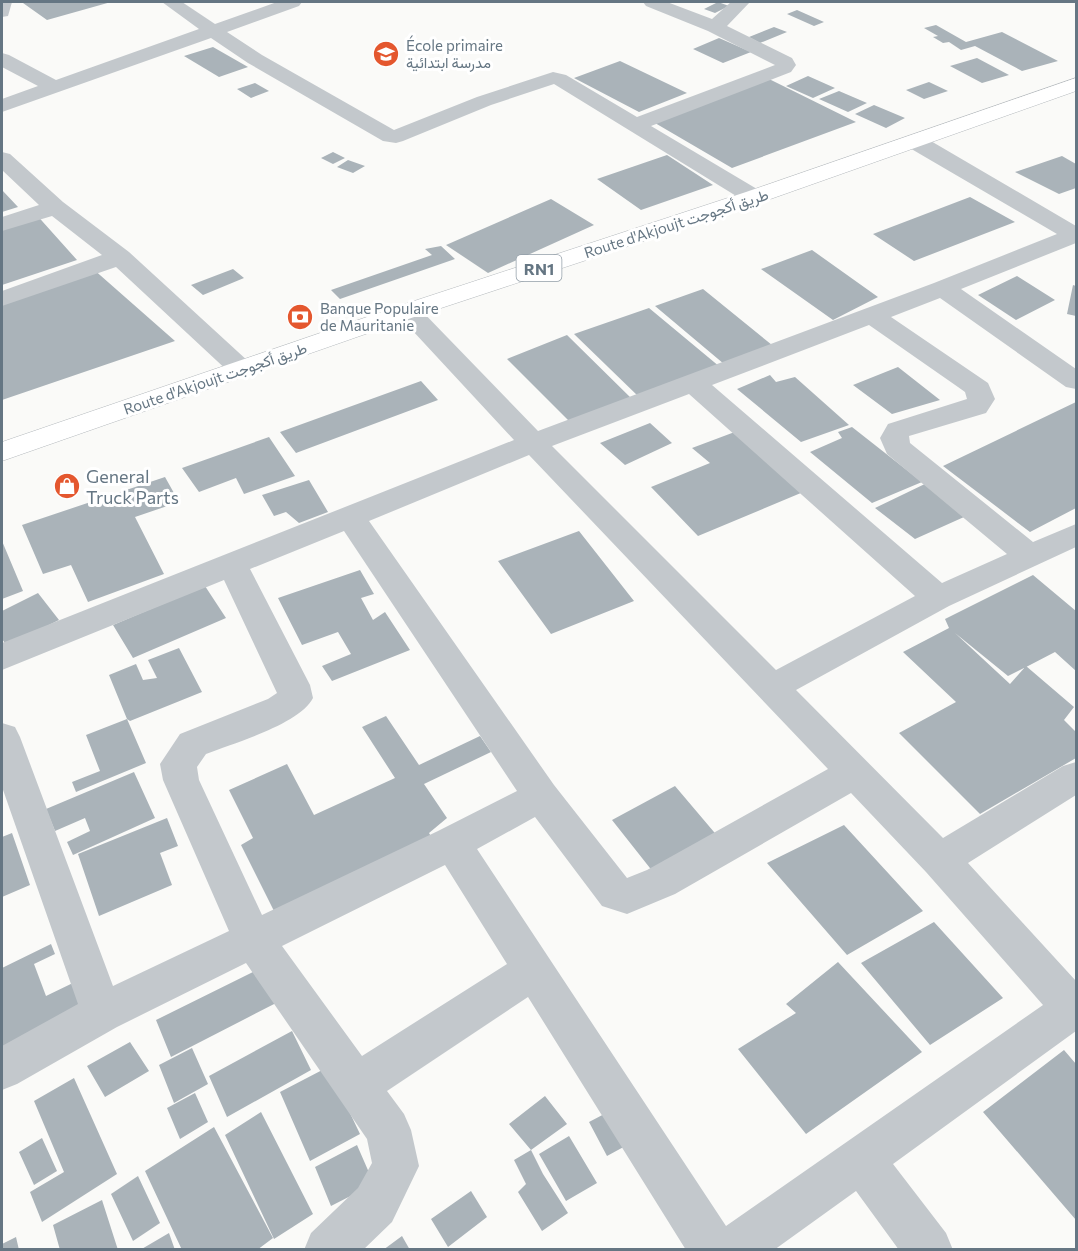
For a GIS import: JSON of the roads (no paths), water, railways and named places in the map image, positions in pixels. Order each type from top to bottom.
[{"type":"highway","name":"Route d'Akjoujt طريق أكجوجت","points":[[2,452],[408,311],[916,142],[1077,84]]},
{"type":"street","points":[[2,12],[3,2]]},
{"type":"street","points":[[171,2],[255,59],[390,137],[396,137],[484,101],[553,78],[754,197]]},
{"type":"street","points":[[2,106],[212,29],[293,2]]},
{"type":"street","points":[[635,125],[784,69],[786,65],[785,62],[715,27],[652,2]]},
{"type":"street","points":[[715,27],[741,2]]},
{"type":"street","points":[[2,58],[54,87]]},
{"type":"street","points":[[916,142],[1076,236]]},
{"type":"street","points":[[2,159],[55,207],[120,257],[240,368]]},
{"type":"street","points":[[2,224],[55,207]]},
{"type":"street","points":[[2,657],[533,443],[1076,236]]},
{"type":"street","points":[[2,299],[120,257]]},
{"type":"street","points":[[943,288],[1077,381]]},
{"type":"street","points":[[408,311],[533,443],[940,860],[1075,1010],[733,1250]]},
{"type":"street","points":[[871,315],[968,381],[978,389],[981,399],[976,407],[898,430],[894,438],[897,447],[1030,556]]},
{"type":"street","points":[[693,382],[938,598]]},
{"type":"street","points":[[351,518],[541,796],[616,894],[627,896],[661,882],[855,772]]},
{"type":"street","points":[[773,687],[938,598],[1077,535]]},
{"type":"street","points":[[232,564],[293,685],[296,698],[280,709],[193,744],[177,764],[253,939],[388,1130],[396,1166],[375,1205],[328,1250]]},
{"type":"street","points":[[2,737],[102,1013]]},
{"type":"street","points":[[940,860],[1077,777]]},
{"type":"street","points":[[2,1069],[102,1013],[453,843],[541,796]]},
{"type":"street","points":[[453,843],[714,1250]]},
{"type":"street","points":[[357,1085],[534,970]]},
{"type":"street","points":[[861,1159],[930,1250]]},
{"type":"place","name":"École primaire مدرسة ابتدائية","points":[[386,54]]},
{"type":"place","name":"Banque Populaire de Mauritanie","points":[[300,317]]},
{"type":"place","name":"General Truck Parts","points":[[67,486]]}]
